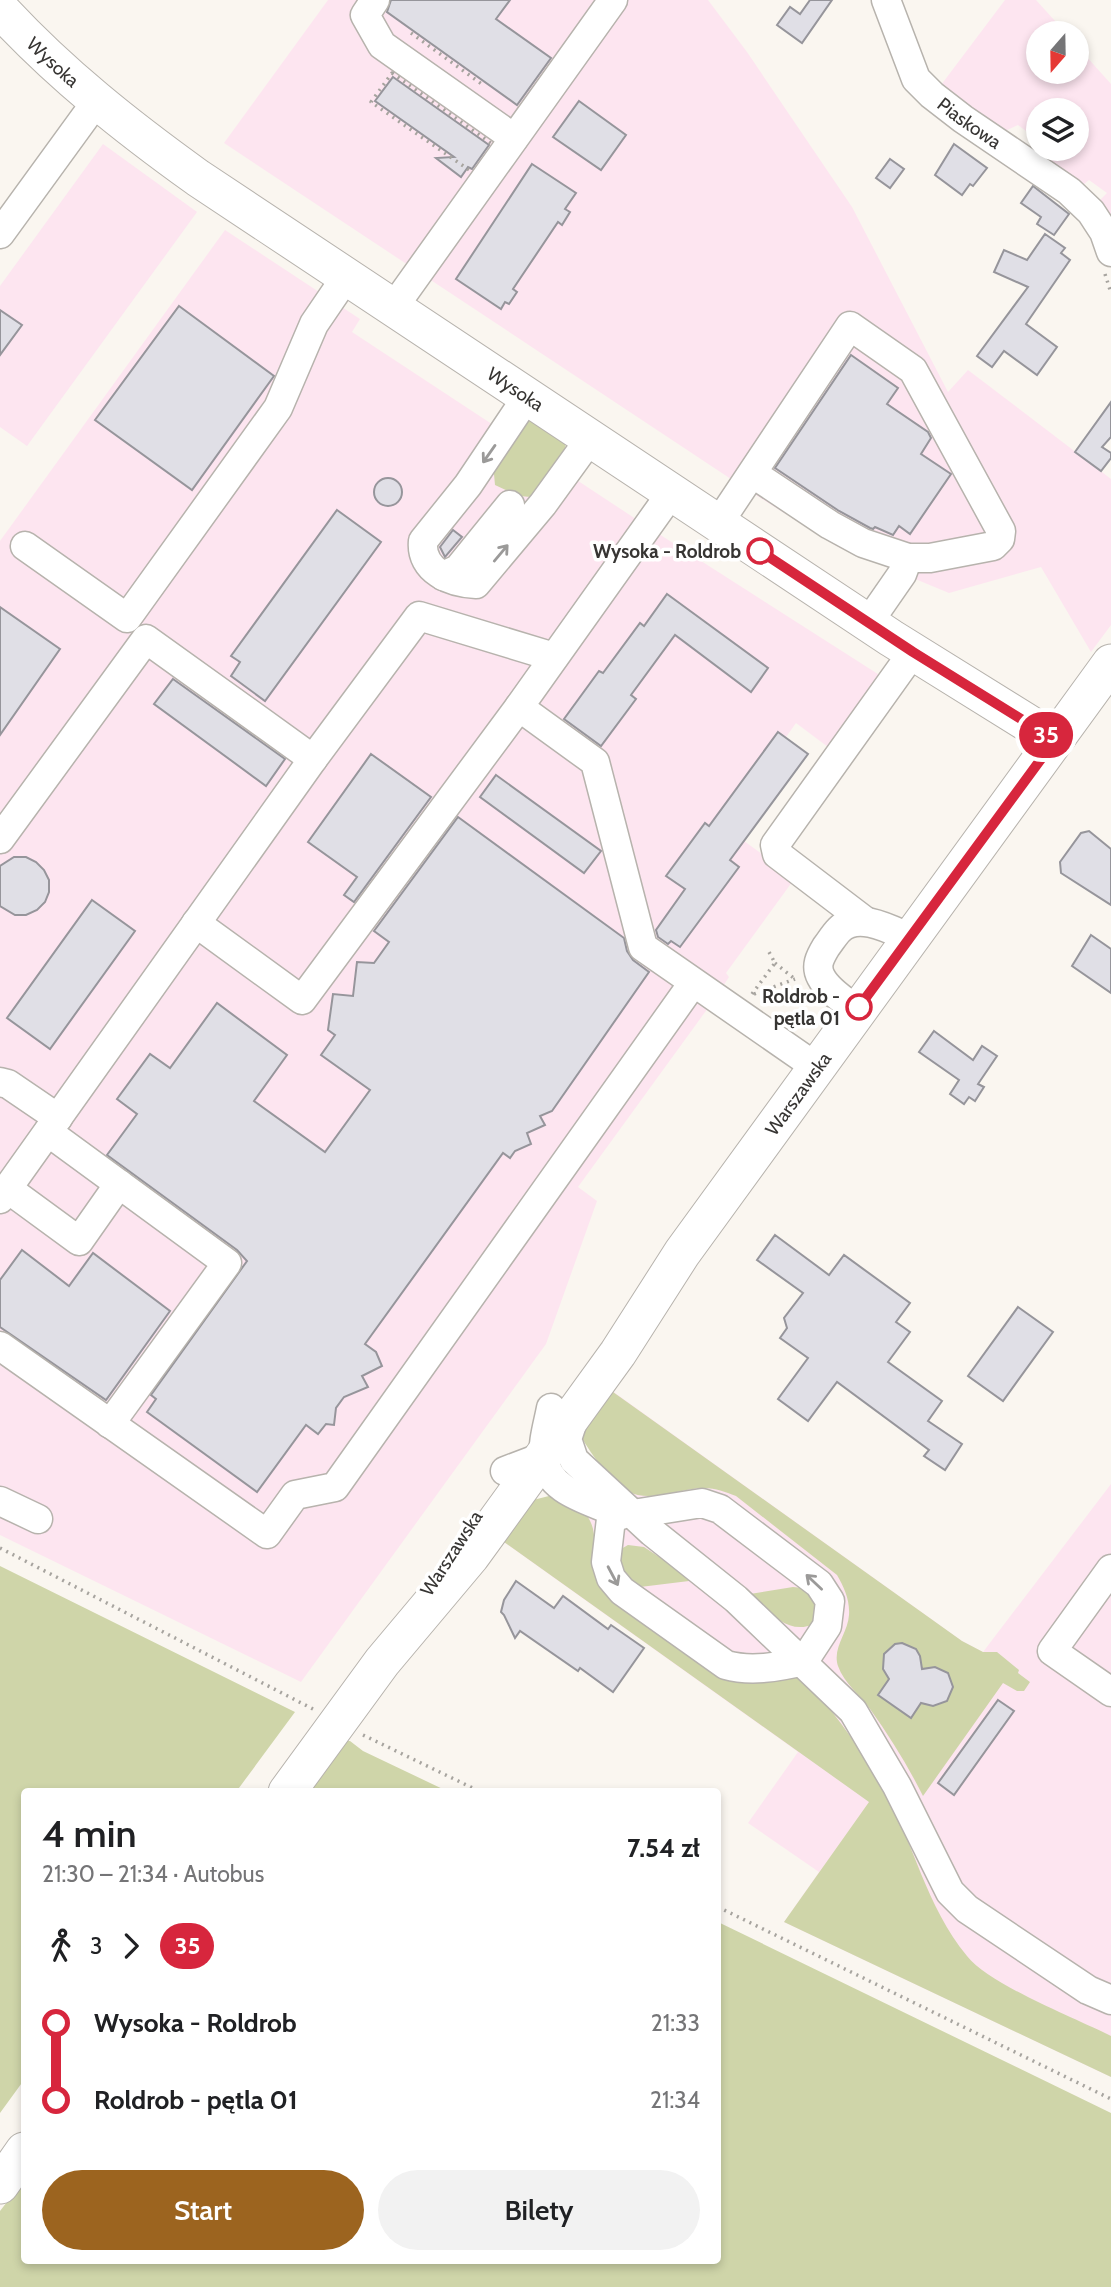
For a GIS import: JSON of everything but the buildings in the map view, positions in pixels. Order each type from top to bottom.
[{"type":"main road","name":"Wysoka","points":[[0,9],[96,102],[198,178],[868,623],[1055,740]]},
{"type":"main road","name":"Warszawska","points":[[290,1788],[382,1662],[471,1556],[510,1483],[564,1409],[618,1353],[682,1253],[1111,663]]},
{"type":"main road","name":"Warszawska","points":[[510,1483],[558,1466],[564,1409]]},
{"type":"main road","points":[[0,2185],[21,2155]]},
{"type":"street","points":[[375,0],[365,15],[382,45],[514,138]]},
{"type":"street","points":[[393,308],[613,0]]},
{"type":"street","name":"Piaskowa","points":[[886,0],[916,79],[963,119],[1069,191],[1091,212],[1104,232],[1111,252]]},
{"type":"street","points":[[0,234],[96,102]]},
{"type":"street","points":[[25,545],[127,618],[278,408],[314,324],[346,277]]},
{"type":"street","points":[[719,524],[752,472],[850,327],[913,370],[1000,531],[1000,539],[993,546],[930,558],[908,558],[863,543],[830,525],[752,472]]},
{"type":"street","points":[[527,397],[468,485],[423,541],[422,552],[427,563],[443,576],[461,583],[475,584],[543,504],[590,439]]},
{"type":"street","points":[[468,485],[510,505],[526,507],[543,504]]},
{"type":"street","points":[[196,923],[302,1000],[519,707],[672,492]]},
{"type":"street","points":[[443,576],[458,569],[510,505]]},
{"type":"street","points":[[868,623],[902,574],[908,558]]},
{"type":"street","points":[[119,1184],[79,1241],[4,1194],[313,759],[419,616],[554,657]]},
{"type":"street","points":[[0,839],[146,639],[313,759]]},
{"type":"street","points":[[909,938],[865,921],[777,854],[775,845],[913,652]]},
{"type":"street","points":[[519,707],[595,762],[643,947],[693,983],[745,1004],[816,1068]]},
{"type":"street","points":[[857,1010],[821,979],[818,968],[820,956],[839,928],[849,923],[865,921]]},
{"type":"street","points":[[0,1346],[267,1534],[295,1495],[335,1487],[693,983]]},
{"type":"street","points":[[0,1082],[8,1084],[119,1184],[227,1263],[110,1424]]},
{"type":"street","points":[[558,1466],[573,1494],[632,1519],[736,1599],[804,1661],[853,1711],[897,1786],[950,1892],[967,1909],[1103,1995]]},
{"type":"street","points":[[0,1501],[38,1519]]},
{"type":"street","points":[[702,1503],[720,1509],[819,1584],[830,1601],[827,1626],[804,1661],[784,1666],[741,1669],[726,1665],[622,1591],[611,1578],[606,1562],[632,1519],[702,1503]]},
{"type":"street","points":[[1111,1569],[1052,1651],[1111,1692]]},
{"type":"path","points":[[411,33],[487,88]]},
{"type":"path","points":[[392,73],[495,146],[475,174],[371,102],[392,73]]},
{"type":"path","points":[[769,952],[775,963],[803,986]]},
{"type":"path","points":[[745,1004],[775,963]]},
{"type":"path","points":[[745,1004],[795,979]]},
{"type":"path","points":[[0,1548],[338,1722],[473,1788]]},
{"type":"path","points":[[721,1908],[1111,2099]]},
{"type":"shaded area","points":[[328,0],[708,0],[747,52],[852,207],[948,392],[968,370],[1111,479],[1111,625],[1091,652],[1041,567],[949,593],[838,547],[224,143]]},
{"type":"shaded area","points":[[1005,0],[1036,0],[1055,21],[1026,21],[1026,84],[1089,84],[1089,59],[1111,84],[1111,221],[1100,200],[1107,193],[1089,180],[1083,185],[1047,161],[1089,161],[1089,98],[1026,98],[1026,131],[1018,125],[1005,131],[942,90],[941,85]]},
{"type":"shaded area","points":[[103,144],[197,212],[27,446],[0,427],[0,286]]},
{"type":"shaded area","points":[[225,230],[360,319],[352,332],[648,527],[881,676],[828,747],[796,723],[786,737],[808,754],[744,841],[795,878],[726,973],[729,977],[716,997],[578,1187],[597,1201],[546,1344],[301,1682],[0,1535],[0,541]]},
{"type":"shaded area","points":[[611,1390],[962,1641],[983,1652],[1111,1484],[1111,2077],[784,1922],[819,1872],[748,1823],[798,1752],[501,1540],[597,1462]]},
{"type":"green space","points":[[537,420],[561,436],[565,450],[556,468],[531,497],[519,496],[495,485],[493,463],[527,421]]},
{"type":"green space","points":[[606,1387],[962,1641],[983,1652],[997,1652],[1030,1682],[1024,1691],[1017,1691],[1003,1683],[923,1796],[885,1730],[844,1678],[838,1666],[837,1653],[848,1622],[849,1609],[846,1594],[837,1575],[736,1496],[704,1488],[655,1496],[636,1495],[614,1481],[581,1437],[586,1415]]},
{"type":"green space","points":[[549,1496],[575,1506],[589,1518],[594,1537],[594,1564],[712,1667],[795,1677],[818,1694],[855,1743],[884,1789],[941,1917],[967,1956],[978,1967],[1013,1989],[1111,2036],[1111,2077],[784,1922],[869,1802],[497,1537],[525,1502]]},
{"type":"green space","points":[[628,1545],[644,1547],[688,1576],[689,1581],[632,1588],[615,1563],[621,1549]]},
{"type":"green space","points":[[0,1566],[295,1712],[239,1788],[21,1788],[21,2084],[0,2113]]},
{"type":"green space","points":[[793,1587],[803,1588],[819,1603],[814,1624],[795,1627],[787,1624],[771,1614],[750,1594]]},
{"type":"green space","points":[[341,1741],[350,1741],[363,1751],[441,1788],[308,1788]]},
{"type":"green space","points":[[721,1923],[1111,2113],[1111,2287],[0,2287],[0,2211],[21,2184],[21,2264],[721,2264]]},
{"type":"bus line","name":"35","points":[[760,551],[913,652],[1055,740],[859,1007]]},
{"type":"place","name":"Wysoka - Roldrob","points":[[760,551]]},
{"type":"place","name":"Roldrob - pętla 01","points":[[859,1007]]}]
